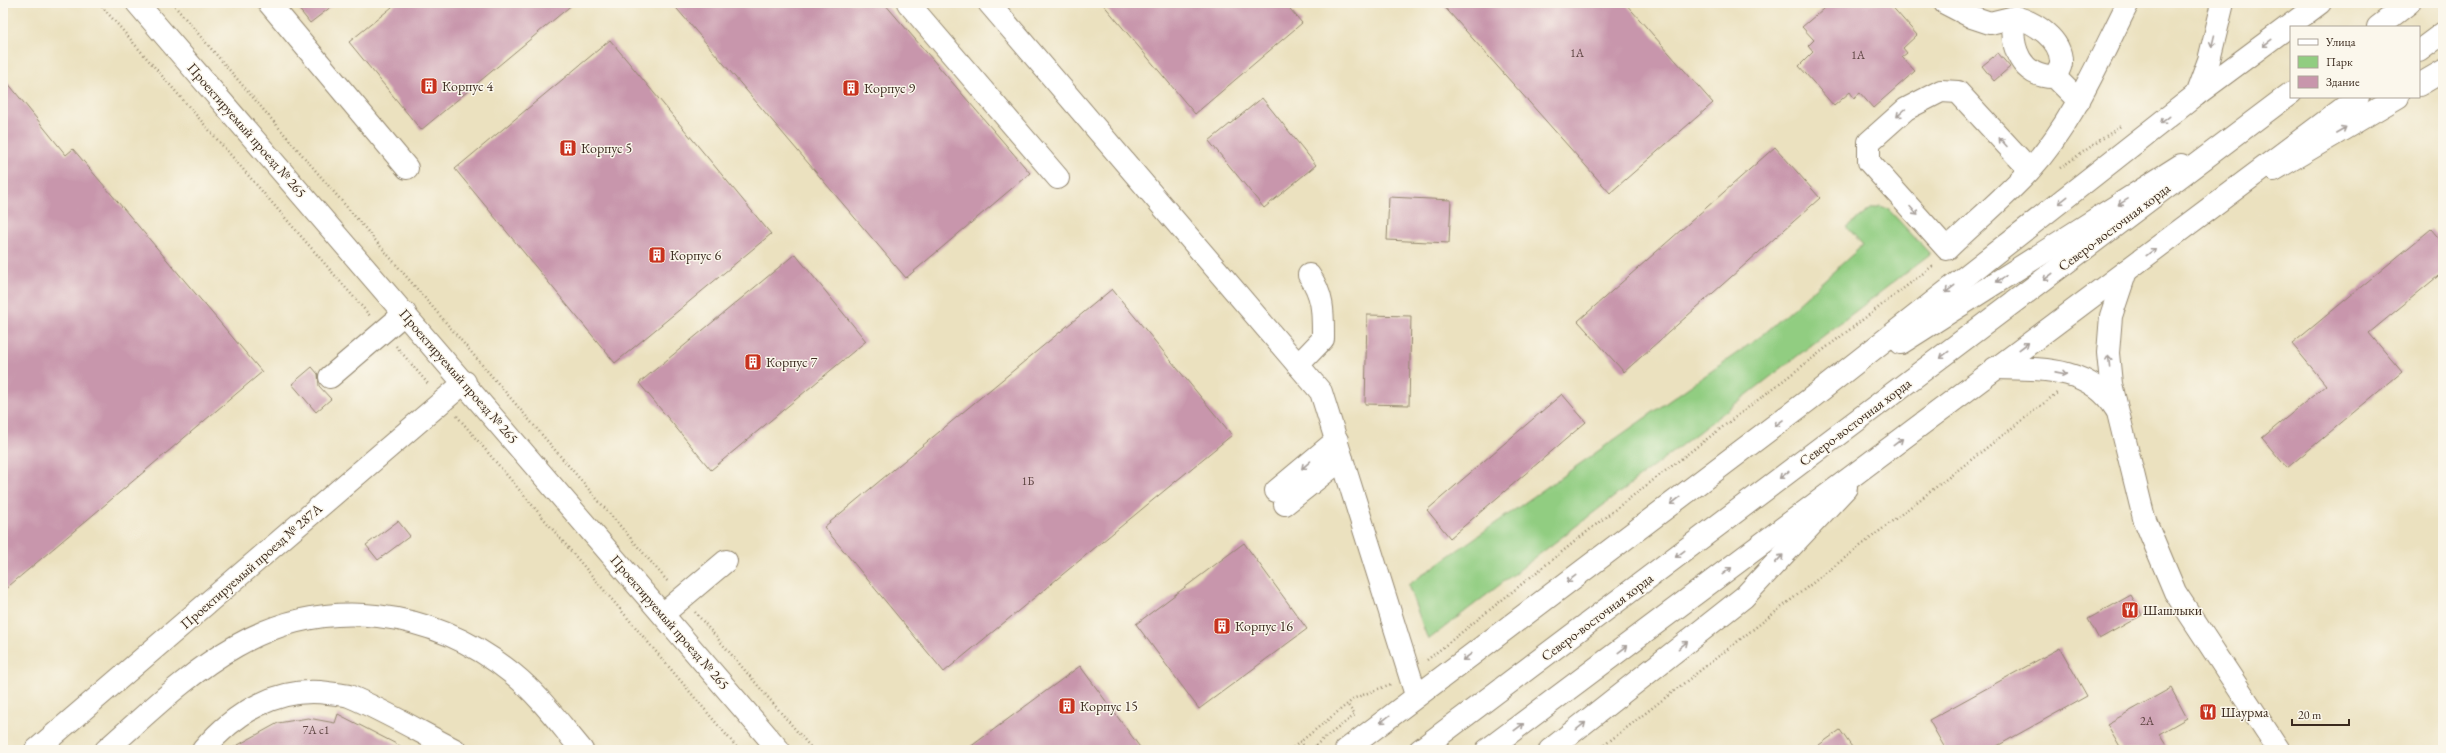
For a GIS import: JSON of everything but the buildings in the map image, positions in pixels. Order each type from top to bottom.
[{"type":"main road","name":"Проектируемый проезд № 265","points":[[137,3],[465,382],[779,750]]},
{"type":"main road","points":[[269,3],[407,168]]},
{"type":"main road","points":[[908,3],[1058,178]]},
{"type":"main road","points":[[989,3],[1321,392],[1416,695]]},
{"type":"main road","points":[[1945,3],[1972,18],[1990,23],[2015,17],[2031,3]]},
{"type":"main road","points":[[2030,170],[1958,92],[1941,91],[1906,109],[1869,142],[1869,162],[1942,256],[2030,170],[2079,101],[2128,3]]},
{"type":"main road","points":[[2196,96],[2209,60],[2223,3]]},
{"type":"main road","points":[[1346,750],[1416,695],[1810,399],[2196,96],[2320,3]]},
{"type":"main road","points":[[2379,26],[2409,3]]},
{"type":"main road","points":[[2015,17],[2013,41],[2022,62],[2031,72],[2043,77],[2056,77],[2079,101]]},
{"type":"main road","points":[[2015,17],[2035,26],[2050,38],[2057,48],[2061,63],[2056,77]]},
{"type":"main road","points":[[2420,50],[2443,33]]},
{"type":"main road","points":[[2420,84],[2443,71]]},
{"type":"main road","name":"Северо-восточная хорда","points":[[1420,750],[2290,94]]},
{"type":"main road","points":[[1487,750],[2357,98]]},
{"type":"main road","points":[[2200,216],[2396,98]]},
{"type":"main road","points":[[1810,399],[2263,115]]},
{"type":"main road","points":[[2126,271],[2111,316],[2108,353],[2111,384],[2144,518],[2175,592],[2279,750]]},
{"type":"main road","points":[[1298,365],[1323,339],[1323,316],[1319,290],[1309,275]]},
{"type":"main road","points":[[330,377],[405,313]]},
{"type":"main road","points":[[1995,368],[2041,369],[2079,376],[2102,390],[2119,413]]},
{"type":"main road","name":"Проектируемый проезд № 287А","points":[[36,750],[465,382]]},
{"type":"main road","points":[[1280,497],[1340,449]]},
{"type":"main road","points":[[1550,750],[1744,597],[1867,466]]},
{"type":"main road","points":[[663,614],[726,561]]},
{"type":"main road","points":[[106,750],[200,671],[236,646],[277,626],[311,617],[369,614],[404,620],[453,637],[485,654],[533,692],[582,750]]},
{"type":"main road","points":[[203,750],[216,734],[242,713],[276,696],[315,691],[348,696],[455,750]]},
{"type":"path","points":[[99,3],[384,331],[433,390]]},
{"type":"path","points":[[172,3],[813,750]]},
{"type":"path","points":[[2056,172],[2125,123]]},
{"type":"path","points":[[1425,662],[1614,511],[1942,256]]},
{"type":"path","points":[[1598,750],[2062,389]]},
{"type":"path","points":[[457,416],[739,750]]},
{"type":"path","points":[[1290,750],[1355,698],[1397,682]]},
{"type":"path","points":[[1300,741],[1308,750],[1355,715],[1347,704]]},
{"type":"green space","points":[[1881,206],[1888,209],[1930,254],[1428,640],[1408,585],[1764,334],[1863,245],[1847,227],[1871,209]]},
{"type":"place","name":"Корпус 4","points":[[429,86]]},
{"type":"place","name":"Корпус 9","points":[[851,88]]},
{"type":"place","name":"Корпус 5","points":[[568,148]]},
{"type":"place","name":"Корпус 6","points":[[657,255]]},
{"type":"place","name":"Корпус 7","points":[[753,362]]},
{"type":"place","name":"Шашлыки","points":[[2130,610]]},
{"type":"place","name":"Корпус 16","points":[[1222,626]]},
{"type":"place","name":"Корпус 15","points":[[1067,706]]},
{"type":"place","name":"Шаурма","points":[[2208,712]]}]
